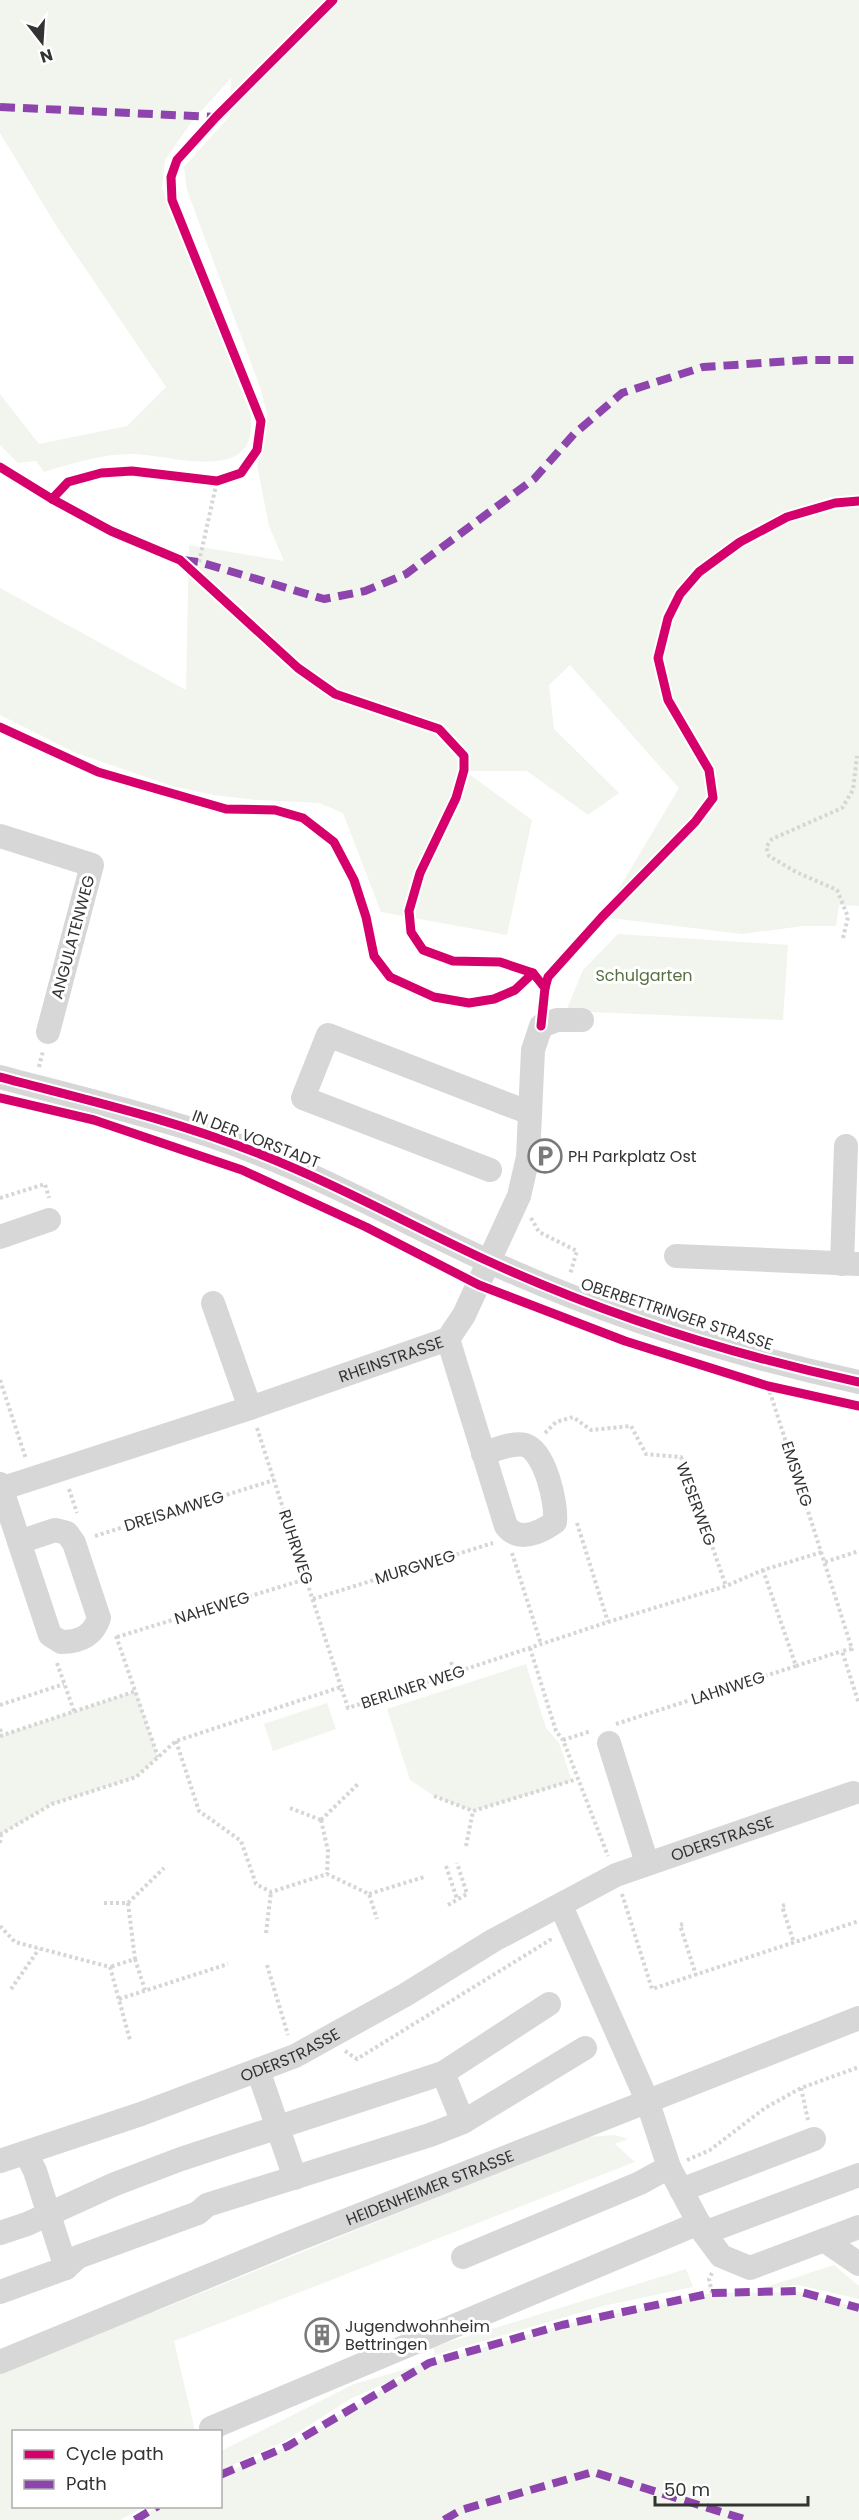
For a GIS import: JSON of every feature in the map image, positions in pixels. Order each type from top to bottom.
[{"type":"street","name":"ANGULATENWEG","points":[[0,836],[92,866],[48,1032]]},
{"type":"street","name":"RHEINSTRASSE","points":[[1,1487],[448,1340],[465,1315],[519,1197],[528,1157],[533,1050],[541,1026],[557,1020],[582,1020]]},
{"type":"street","points":[[490,1170],[303,1098],[328,1035],[530,1113]]},
{"type":"street","name":"IN DER VORSTADT","points":[[0,1077],[205,1133],[318,1178],[490,1261]]},
{"type":"street","points":[[676,1256],[850,1264],[846,1146]]},
{"type":"street","points":[[0,1237],[50,1220]]},
{"type":"street","name":"OBERBETTRINGER STRASSE","points":[[490,1261],[564,1292],[695,1339],[763,1359],[859,1382]]},
{"type":"street","points":[[213,1303],[250,1407]]},
{"type":"street","points":[[448,1340],[483,1454],[506,1526],[512,1537],[545,1529],[555,1521],[557,1510],[542,1460],[532,1448],[511,1445],[483,1454]]},
{"type":"street","points":[[1,1487],[19,1542],[50,1635],[61,1642],[87,1637],[95,1629],[99,1618],[74,1543],[67,1533],[55,1530],[19,1542]]},
{"type":"street","points":[[603,1733],[647,1863]]},
{"type":"street","name":"ODERSTRASSE","points":[[0,2161],[295,2056],[396,2001],[494,1940],[616,1875],[647,1863],[857,1799]]},
{"type":"street","points":[[561,1906],[647,2100],[669,2168],[702,2228],[721,2256],[750,2268],[824,2240],[856,2231]]},
{"type":"street","points":[[0,2234],[170,2163],[443,2073],[549,2004]]},
{"type":"street","name":"HEIDENHEIMER STRASSE","points":[[0,2362],[297,2240],[859,2018]]},
{"type":"street","points":[[0,2292],[66,2268],[78,2257],[198,2213],[207,2205],[430,2135],[463,2122],[585,2048]]},
{"type":"street","points":[[258,2070],[295,2178]]},
{"type":"street","points":[[443,2073],[463,2122]]},
{"type":"street","points":[[681,2190],[814,2139]]},
{"type":"street","points":[[26,2153],[66,2268]]},
{"type":"street","points":[[463,2258],[640,2183],[669,2168]]},
{"type":"street","points":[[211,2428],[702,2228],[859,2175]]},
{"type":"street","points":[[824,2240],[859,2264]]},
{"type":"path","points":[[199,562],[217,481]]},
{"type":"path","points":[[843,938],[848,917],[837,890],[796,872],[769,856],[766,847],[772,838],[842,808],[853,790],[857,756]]},
{"type":"path","points":[[34,1086],[48,1032]]},
{"type":"path","points":[[519,1197],[539,1232],[577,1251],[564,1292]]},
{"type":"path","points":[[555,1521],[577,1523],[608,1622]]},
{"type":"path","points":[[512,1537],[541,1644]]},
{"type":"path","points":[[825,1562],[859,1551]]},
{"type":"path","points":[[763,1570],[796,1666]]},
{"type":"path","points":[[859,1646],[842,1652],[859,1704]]},
{"type":"path","points":[[530,1648],[556,1731],[563,1740],[616,1875],[652,1989],[859,1921]]},
{"type":"path","points":[[451,1662],[454,1673]]},
{"type":"path","points":[[0,1705],[64,1684],[74,1711]]},
{"type":"path","points":[[0,1729],[1,1735],[136,1691],[158,1757]]},
{"type":"path","points":[[176,1741],[199,1810],[241,1841],[256,1884],[271,1892],[327,1874],[369,1894],[424,1877]]},
{"type":"path","points":[[434,1796],[473,1811],[577,1779]]},
{"type":"path","points":[[321,1820],[359,1783]]},
{"type":"path","points":[[290,1808],[321,1820]]},
{"type":"path","points":[[466,1846],[473,1811]]},
{"type":"path","points":[[321,1820],[328,1851],[327,1874]]},
{"type":"path","points":[[0,1843],[1,1834]]},
{"type":"path","points":[[448,1905],[467,1894],[457,1863]]},
{"type":"path","points":[[104,1903],[128,1903],[164,1868]]},
{"type":"path","points":[[457,1899],[447,1869],[459,1868]]},
{"type":"path","points":[[266,1933],[271,1892]]},
{"type":"path","points":[[369,1894],[377,1919]]},
{"type":"path","points":[[128,1903],[135,1959],[145,1990]]},
{"type":"path","points":[[785,1905],[782,1906],[794,1943]]},
{"type":"path","points":[[683,1924],[680,1925],[696,1975]]},
{"type":"path","points":[[0,1926],[15,1942],[110,1967],[135,1959]]},
{"type":"path","points":[[11,1989],[39,1949]]},
{"type":"path","points":[[119,1999],[228,1964]]},
{"type":"path","points":[[267,1965],[295,2056]]},
{"type":"path","points":[[110,1967],[130,2040]]},
{"type":"path","points":[[669,2168],[710,2150],[765,2108],[801,2088],[859,2067]]},
{"type":"path","points":[[801,2088],[814,2139]]},
{"type":"green space","points":[[0,0],[859,0],[859,906],[839,905],[836,926],[803,926],[742,934],[602,917],[679,788],[570,665],[549,685],[554,729],[619,793],[588,815],[527,771],[465,771],[532,820],[507,935],[381,912],[343,813],[319,803],[257,800],[214,795],[172,786],[76,753],[0,715],[0,588],[186,690],[189,545],[284,561],[269,526],[257,465],[267,414],[261,390],[187,190],[184,167],[230,116],[231,78],[193,120],[165,160],[162,188],[251,415],[250,433],[246,446],[233,457],[207,462],[123,454],[89,459],[44,472],[36,461],[18,463],[0,445],[0,394],[39,444],[127,426],[166,387],[57,227],[0,133]]},
{"type":"green space","name":"Schulgarten","points":[[618,934],[788,945],[783,1020],[566,1011],[583,970]]},
{"type":"green space","points":[[526,1664],[546,1728],[559,1743],[572,1781],[473,1811],[434,1796],[410,1780],[387,1709]]},
{"type":"green space","points":[[136,1691],[158,1757],[136,1777],[52,1804],[1,1834],[0,1736]]},
{"type":"green space","points":[[327,1703],[336,1729],[273,1751],[264,1724]]},
{"type":"green space","points":[[615,2135],[628,2139],[615,2144],[635,2162],[174,2341],[195,2430],[12,2430],[12,2508],[142,2508],[120,2520],[0,2520],[0,2368],[117,2321],[159,2310],[587,2137]]},
{"type":"green space","points":[[834,2265],[859,2286],[859,2299],[798,2285],[757,2290]]},
{"type":"green space","points":[[686,2269],[693,2287],[603,2306],[435,2355],[433,2347]]},
{"type":"green space","points":[[798,2292],[859,2308],[859,2520],[135,2520],[156,2508],[222,2508],[222,2475],[288,2446],[415,2370],[350,2399],[285,2441],[222,2470],[222,2450],[354,2384],[562,2325],[712,2293]]},
{"type":"marked path","points":[[0,107],[216,117]]},
{"type":"marked path","points":[[183,560],[199,562],[324,599],[365,591],[406,574],[534,479],[574,434],[622,393],[703,367],[808,360],[859,360]]},
{"type":"marked path","points":[[222,2474],[288,2446],[429,2363],[562,2325],[712,2293],[798,2291],[859,2308]]},
{"type":"marked path","points":[[444,2520],[461,2510],[593,2472],[747,2520]]},
{"type":"marked path","points":[[135,2520],[155,2508]]},
{"type":"cycle path","points":[[52,499],[68,482],[101,473],[132,471],[217,481],[241,473],[257,450],[261,421],[172,200],[171,177],[177,160],[216,117],[333,0]]},
{"type":"cycle path","points":[[0,467],[111,531],[180,560],[298,668],[335,694],[439,729],[464,756],[464,770],[456,798],[420,873],[409,911],[411,932],[423,950],[453,961],[500,962],[533,973],[545,988],[541,1026]]},
{"type":"cycle path","points":[[545,988],[548,977],[602,917],[695,822],[713,798],[709,770],[668,700],[658,658],[668,618],[680,594],[699,572],[740,542],[787,517],[835,503],[859,501]]},
{"type":"cycle path","points":[[0,727],[98,772],[226,809],[275,810],[303,818],[334,842],[354,880],[366,917],[374,956],[390,977],[434,997],[469,1003],[494,999],[515,990],[533,973]]},
{"type":"cycle path","points":[[0,1077],[163,1121],[260,1154],[346,1192],[488,1261],[624,1316],[717,1346],[859,1382]]},
{"type":"cycle path","points":[[0,1098],[94,1120],[242,1170],[366,1227],[479,1285],[625,1341],[768,1386],[859,1406]]},
{"type":"place","name":"PH Parkplatz Ost","points":[[545,1156]]},
{"type":"place","name":"Jugendwohnheim Bettringen","points":[[322,2335]]}]
